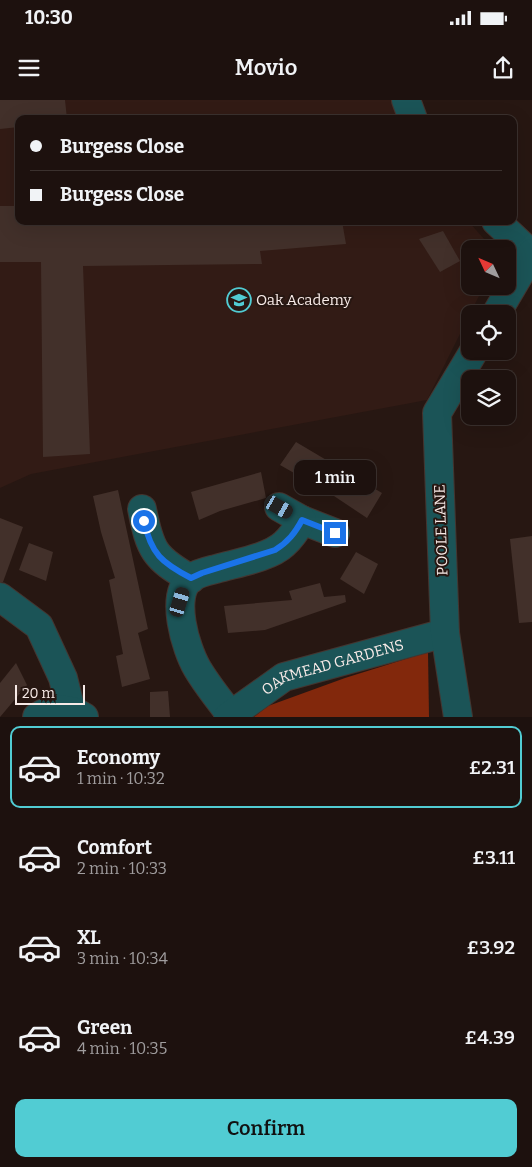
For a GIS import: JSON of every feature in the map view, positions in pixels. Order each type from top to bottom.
[{"type":"street","points":[[406,100],[412,115]]},
{"type":"street","points":[[500,225],[532,253],[501,305]]},
{"type":"street","name":"POOLE LANE","points":[[458,717],[445,633],[438,413],[469,360]]},
{"type":"street","points":[[142,509],[151,547],[176,570],[191,578]]},
{"type":"street","points":[[230,716],[197,667],[182,625],[180,602],[185,585],[191,578],[202,573],[283,546],[294,535],[291,513],[335,533]]},
{"type":"street","points":[[0,597],[40,626],[77,714]]},
{"type":"street","name":"OAKMEAD GARDENS","points":[[230,716],[284,677],[445,633]]},
{"type":"street","points":[[37,717],[43,713],[57,710],[77,714]]},
{"type":"shaded area","name":"Oak Academy","points":[[0,100],[394,100],[400,115],[15,115],[15,225],[472,225],[485,240],[461,240],[461,295],[480,295],[474,305],[461,305],[461,332],[427,400],[31,474],[0,488]]},
{"type":"shaded area","points":[[428,652],[429,717],[254,717],[268,706],[345,678]]},
{"type":"building","points":[[0,100],[65,100],[67,115],[15,115],[15,127],[0,129]]},
{"type":"building","points":[[0,206],[15,206],[15,225],[343,225],[346,244],[260,251],[262,264],[83,266],[90,454],[43,457],[41,262],[0,262]]},
{"type":"building","points":[[443,231],[460,261],[440,272],[419,239]]},
{"type":"building","points":[[296,442],[382,493],[367,518],[331,494],[280,465]]},
{"type":"building","points":[[261,472],[266,498],[220,511],[199,520],[191,492]]},
{"type":"building","points":[[118,490],[148,629],[138,633],[150,679],[122,687],[116,656],[123,654],[109,580],[115,578],[101,532],[93,496]]},
{"type":"building","points":[[0,518],[23,527],[3,582],[0,582]]},
{"type":"building","points":[[532,536],[532,622],[519,623],[510,539]]},
{"type":"building","points":[[29,543],[53,552],[46,581],[19,570]]},
{"type":"building","points":[[356,552],[378,564],[364,594],[340,579]]},
{"type":"building","points":[[320,583],[324,597],[345,595],[346,602],[265,630],[228,633],[224,606],[292,600],[289,591]]},
{"type":"building","points":[[16,663],[27,685],[0,717],[0,683]]},
{"type":"building","points":[[168,691],[170,717],[150,717],[150,692]]},
{"type":"place","name":"Oak Academy","points":[[239,300]]},
{"type":"route","points":[[144,521],[151,547],[176,570],[191,578],[265,554],[283,546],[294,535],[302,520],[335,533]]}]
